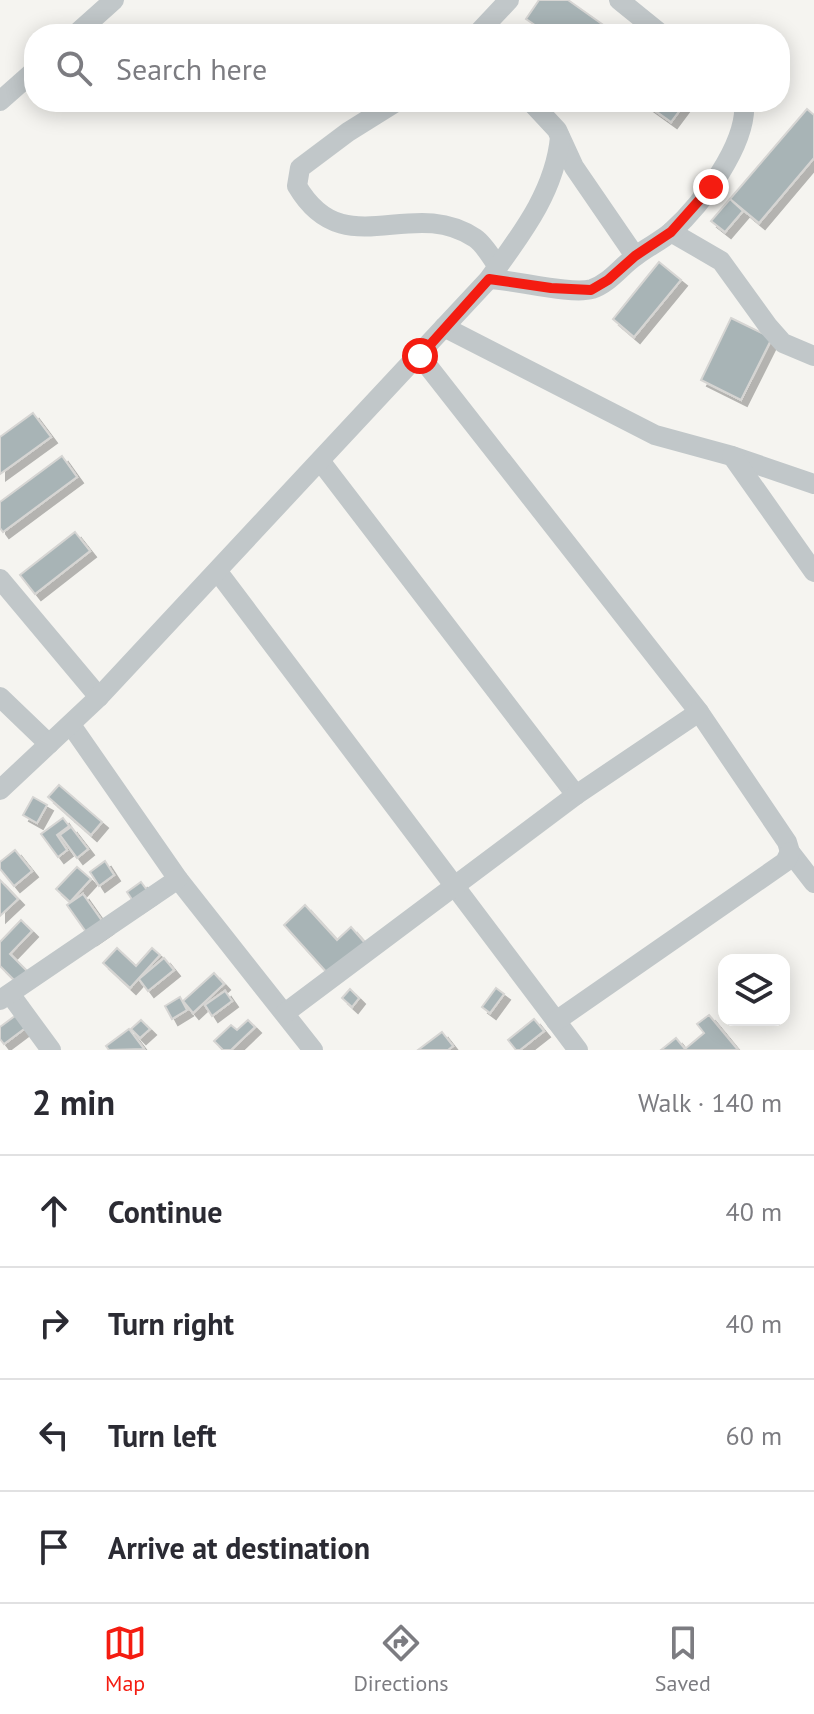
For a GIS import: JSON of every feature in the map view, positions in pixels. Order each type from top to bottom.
[{"type":"street","points":[[87,24],[114,0]]},
{"type":"street","points":[[486,24],[509,0]]},
{"type":"street","points":[[619,0],[649,24]]},
{"type":"street","points":[[0,101],[24,80]]},
{"type":"street","points":[[380,112],[300,168],[297,186],[318,214],[335,224],[351,228],[385,223],[438,223],[476,238],[494,273],[551,288],[591,290],[671,232],[711,187],[738,139],[745,112]]},
{"type":"street","points":[[539,112],[560,137],[574,167],[635,256]]},
{"type":"street","points":[[0,790],[99,697],[420,356],[494,273],[540,203],[558,161],[560,137]]},
{"type":"street","points":[[671,232],[721,261],[783,343],[814,356]]},
{"type":"street","points":[[444,327],[655,435],[732,456],[814,484]]},
{"type":"street","points":[[420,356],[699,712],[787,842],[790,852],[814,883]]},
{"type":"street","points":[[732,456],[814,572]]},
{"type":"street","points":[[321,462],[576,795]]},
{"type":"street","points":[[218,572],[578,1050]]},
{"type":"street","points":[[0,579],[99,697]]},
{"type":"street","points":[[0,697],[49,744]]},
{"type":"street","points":[[285,1013],[576,795],[699,712]]},
{"type":"street","points":[[71,725],[178,879],[313,1050]]},
{"type":"street","points":[[556,1021],[785,862],[790,852]]},
{"type":"street","points":[[51,1050],[5,997],[178,879]]},
{"type":"building","points":[[539,0],[568,0],[602,24],[533,24],[526,19]]},
{"type":"building","points":[[807,109],[814,115],[814,158],[759,223],[730,199]]},
{"type":"building","points":[[657,112],[678,112],[671,122]]},
{"type":"building","points":[[730,199],[743,211],[725,232],[711,221]]},
{"type":"building","points":[[659,262],[681,280],[634,337],[613,319]]},
{"type":"building","points":[[731,318],[772,338],[741,400],[701,380]]},
{"type":"building","points":[[33,413],[51,437],[0,474],[0,437]]},
{"type":"building","points":[[62,456],[77,477],[3,532],[0,528],[0,502]]},
{"type":"building","points":[[75,532],[90,551],[35,594],[20,575]]},
{"type":"building","points":[[59,785],[102,822],[91,835],[48,797]]},
{"type":"building","points":[[33,797],[47,805],[37,823],[23,815]]},
{"type":"building","points":[[63,818],[69,826],[57,835],[67,850],[58,857],[41,834]]},
{"type":"building","points":[[71,827],[88,849],[77,858],[60,835]]},
{"type":"building","points":[[15,850],[32,871],[14,886],[0,869],[0,862]]},
{"type":"building","points":[[105,861],[114,875],[99,886],[90,872]]},
{"type":"building","points":[[77,867],[91,879],[70,902],[56,889]]},
{"type":"building","points":[[0,880],[18,899],[0,916]]},
{"type":"building","points":[[141,882],[152,897],[137,907],[127,892]]},
{"type":"building","points":[[83,894],[107,928],[91,939],[67,905]]},
{"type":"building","points":[[305,905],[337,940],[351,927],[365,943],[329,975],[284,925]]},
{"type":"building","points":[[21,920],[32,931],[10,954],[29,973],[18,984],[0,966],[0,942]]},
{"type":"building","points":[[117,948],[136,966],[152,948],[160,955],[130,988],[103,963]]},
{"type":"building","points":[[164,958],[174,970],[148,991],[139,979]]},
{"type":"building","points":[[214,973],[224,984],[193,1013],[183,1001]]},
{"type":"building","points":[[496,988],[504,994],[490,1013],[482,1007]]},
{"type":"building","points":[[350,989],[359,998],[352,1007],[342,998]]},
{"type":"building","points":[[225,991],[232,1001],[212,1016],[205,1005]]},
{"type":"building","points":[[180,997],[187,1010],[172,1019],[165,1006]]},
{"type":"building","points":[[19,1013],[28,1026],[4,1044],[0,1039],[0,1027]]},
{"type":"building","points":[[709,1015],[738,1050],[661,1050],[676,1038],[685,1049],[704,1033],[697,1024]]},
{"type":"building","points":[[534,1019],[544,1031],[516,1050],[508,1040]]},
{"type":"building","points":[[141,1020],[150,1029],[140,1038],[131,1029]]},
{"type":"building","points":[[248,1020],[255,1027],[231,1050],[223,1050],[214,1041],[231,1025],[237,1030]]},
{"type":"building","points":[[129,1029],[144,1049],[109,1050],[106,1046]]},
{"type":"building","points":[[442,1032],[453,1046],[448,1050],[418,1050]]},
{"type":"route","points":[[420,356],[489,279],[591,290],[671,232],[711,187]]}]
